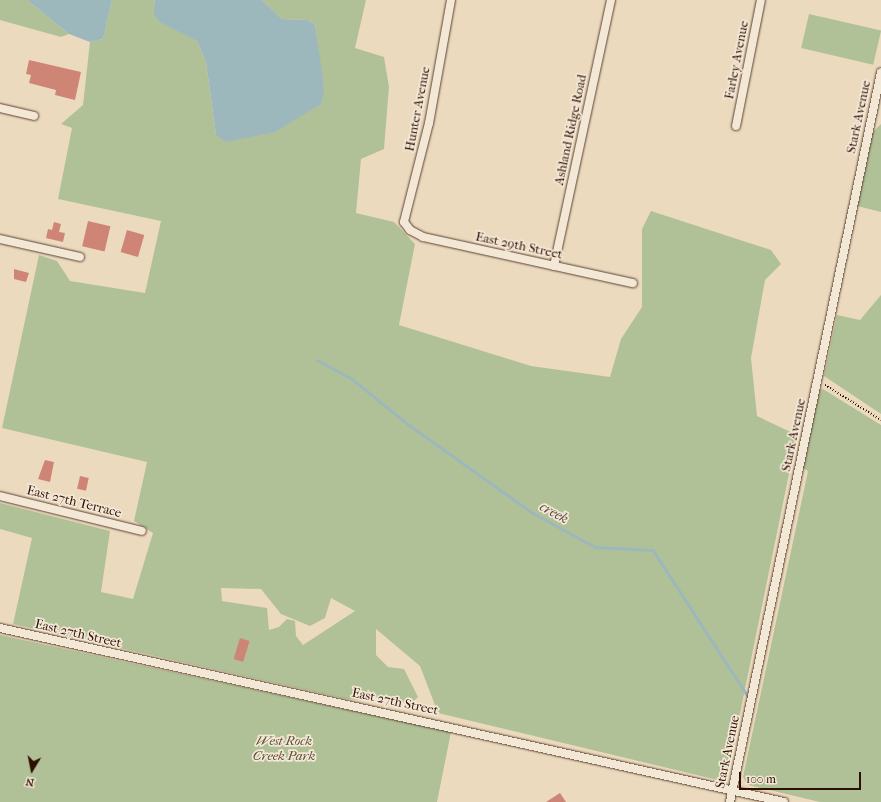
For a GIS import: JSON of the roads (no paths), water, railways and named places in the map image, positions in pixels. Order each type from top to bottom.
[{"type":"street","name":"Hunter Avenue","points":[[404,222],[430,123],[451,0]]},
{"type":"street","name":"Ashland Ridge Road","points":[[554,266],[611,0]]},
{"type":"street","name":"Farley Avenue","points":[[736,126],[761,0]]},
{"type":"street","name":"Stark Avenue","points":[[730,802],[817,380],[877,108],[881,72]]},
{"type":"street","points":[[0,108],[34,116]]},
{"type":"street","name":"East 29th Street","points":[[404,222],[410,230],[423,236],[633,283]]},
{"type":"street","points":[[0,239],[80,257]]},
{"type":"street","name":"East 27th Terrace","points":[[0,496],[142,531]]},
{"type":"street","name":"East 27th Street","points":[[0,628],[784,802]]},
{"type":"water","points":[[27,0],[112,0],[103,39],[90,42],[69,34]]},
{"type":"water","points":[[155,0],[262,0],[282,19],[308,20],[315,25],[324,92],[321,104],[275,132],[226,142],[216,135],[206,62],[197,41],[160,22],[153,13]]},
{"type":"waterway","name":"creek","points":[[317,360],[351,378],[408,424],[533,513],[595,547],[653,550],[747,695]]},
{"type":"park label","name":"West Rock Creek Park","points":[[284,750]]}]
